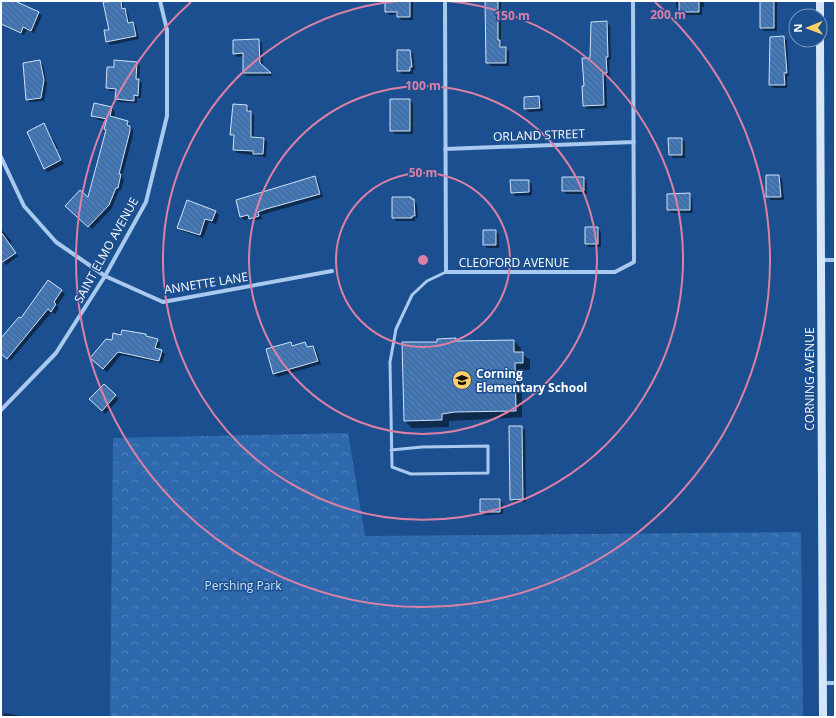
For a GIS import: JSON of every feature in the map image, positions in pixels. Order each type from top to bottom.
[{"type":"street","name":"SAINT ELMO AVENUE","points":[[1,410],[56,353],[105,276],[146,202],[167,116],[167,30],[160,1]]},
{"type":"street","points":[[445,1],[446,272]]},
{"type":"street","name":"CLEOFORD AVENUE","points":[[446,272],[615,272],[634,262],[633,1]]},
{"type":"street","name":"CORNING AVENUE","points":[[820,48],[823,717]]},
{"type":"street","name":"ORLAND STREET","points":[[445,149],[634,142]]},
{"type":"street","name":"ANNETTE LANE","points":[[1,158],[24,206],[56,242],[105,276],[163,302],[332,271]]},
{"type":"street","points":[[820,260],[835,260]]},
{"type":"street","points":[[822,682],[835,683]]},
{"type":"lane","name":"CLEOFORD AVENUE","points":[[391,450],[422,447],[488,446],[488,473],[411,474],[392,467],[391,450],[390,362],[396,329],[412,295],[427,281],[446,272]]},
{"type":"green space","name":"Pershing Park","points":[[348,433],[365,536],[801,532],[803,717],[110,717],[113,438]]},
{"type":"building","points":[[1,1],[15,1],[39,12],[31,31],[23,27],[21,33],[1,24]]},
{"type":"building","points":[[121,1],[122,9],[125,8],[128,23],[133,22],[136,36],[106,42],[104,30],[109,30],[103,2]]},
{"type":"building","points":[[385,1],[410,1],[410,17],[397,17],[397,12],[385,12]]},
{"type":"building","points":[[485,1],[498,1],[498,40],[500,40],[500,47],[506,47],[506,63],[486,63]]},
{"type":"building","points":[[679,1],[699,1],[699,12],[679,12]]},
{"type":"building","points":[[760,1],[774,1],[774,28],[760,28]]},
{"type":"building","points":[[607,21],[608,57],[606,57],[607,73],[603,73],[604,105],[583,106],[582,86],[584,86],[582,58],[590,58],[591,22]]},
{"type":"building","points":[[784,36],[787,73],[784,73],[785,85],[769,85],[770,37]]},
{"type":"building","points":[[259,39],[260,63],[271,73],[243,73],[243,53],[233,54],[233,40]]},
{"type":"building","points":[[397,50],[410,50],[412,67],[410,67],[410,71],[397,71]]},
{"type":"building","points":[[40,60],[44,80],[41,98],[26,100],[23,63]]},
{"type":"building","points":[[114,60],[137,62],[136,79],[139,79],[138,96],[134,95],[134,101],[115,99],[116,89],[106,88],[107,67],[114,67]]},
{"type":"building","points":[[539,96],[540,108],[524,109],[524,97]]},
{"type":"building","points":[[390,99],[410,99],[410,131],[390,131]]},
{"type":"building","points":[[94,103],[112,107],[110,116],[128,121],[127,125],[130,126],[130,131],[119,174],[121,174],[118,188],[116,188],[109,205],[88,227],[65,206],[80,190],[88,197],[106,130],[104,129],[107,119],[91,116]]},
{"type":"building","points":[[233,104],[247,105],[247,111],[251,111],[251,137],[264,138],[263,154],[253,154],[253,151],[233,150],[234,135],[230,135]]},
{"type":"building","points":[[44,123],[61,160],[44,169],[27,132]]},
{"type":"building","points":[[668,138],[682,138],[682,155],[669,155]]},
{"type":"building","points":[[766,175],[779,175],[781,197],[766,197]]},
{"type":"building","points":[[315,176],[320,194],[266,209],[258,212],[259,216],[249,219],[248,215],[240,217],[236,200]]},
{"type":"building","points":[[562,177],[584,177],[584,191],[562,191]]},
{"type":"building","points":[[510,180],[529,180],[529,192],[511,193]]},
{"type":"building","points":[[690,193],[690,210],[667,210],[667,194]]},
{"type":"building","points":[[392,197],[411,197],[411,199],[414,199],[415,216],[412,216],[412,218],[392,218]]},
{"type":"building","points":[[187,200],[216,211],[212,221],[205,219],[200,235],[177,228]]},
{"type":"building","points":[[585,227],[598,227],[598,244],[585,244]]},
{"type":"building","points":[[483,230],[496,230],[496,245],[483,245]]},
{"type":"building","points":[[1,232],[16,253],[1,263]]},
{"type":"building","points":[[48,280],[62,290],[54,302],[56,304],[51,312],[48,309],[7,359],[1,354],[1,338],[19,317],[21,318]]},
{"type":"building","points":[[122,330],[146,334],[146,336],[158,339],[155,348],[162,350],[159,361],[118,352],[103,369],[90,358],[106,339],[112,340],[113,333],[121,335]]},
{"type":"building","points":[[456,338],[456,341],[514,340],[514,352],[523,352],[523,363],[515,363],[516,411],[455,412],[442,414],[442,420],[404,421],[402,342],[437,342],[437,339]]},
{"type":"building","points":[[291,342],[292,346],[305,342],[307,347],[313,346],[318,361],[273,374],[266,349]]},
{"type":"building","points":[[104,384],[116,395],[102,411],[89,399]]},
{"type":"building","points":[[509,426],[522,426],[523,499],[510,500]]},
{"type":"building","points":[[480,499],[500,499],[500,512],[480,512]]},
{"type":"place","name":"Corning Elementary School","points":[[462,380]]}]
